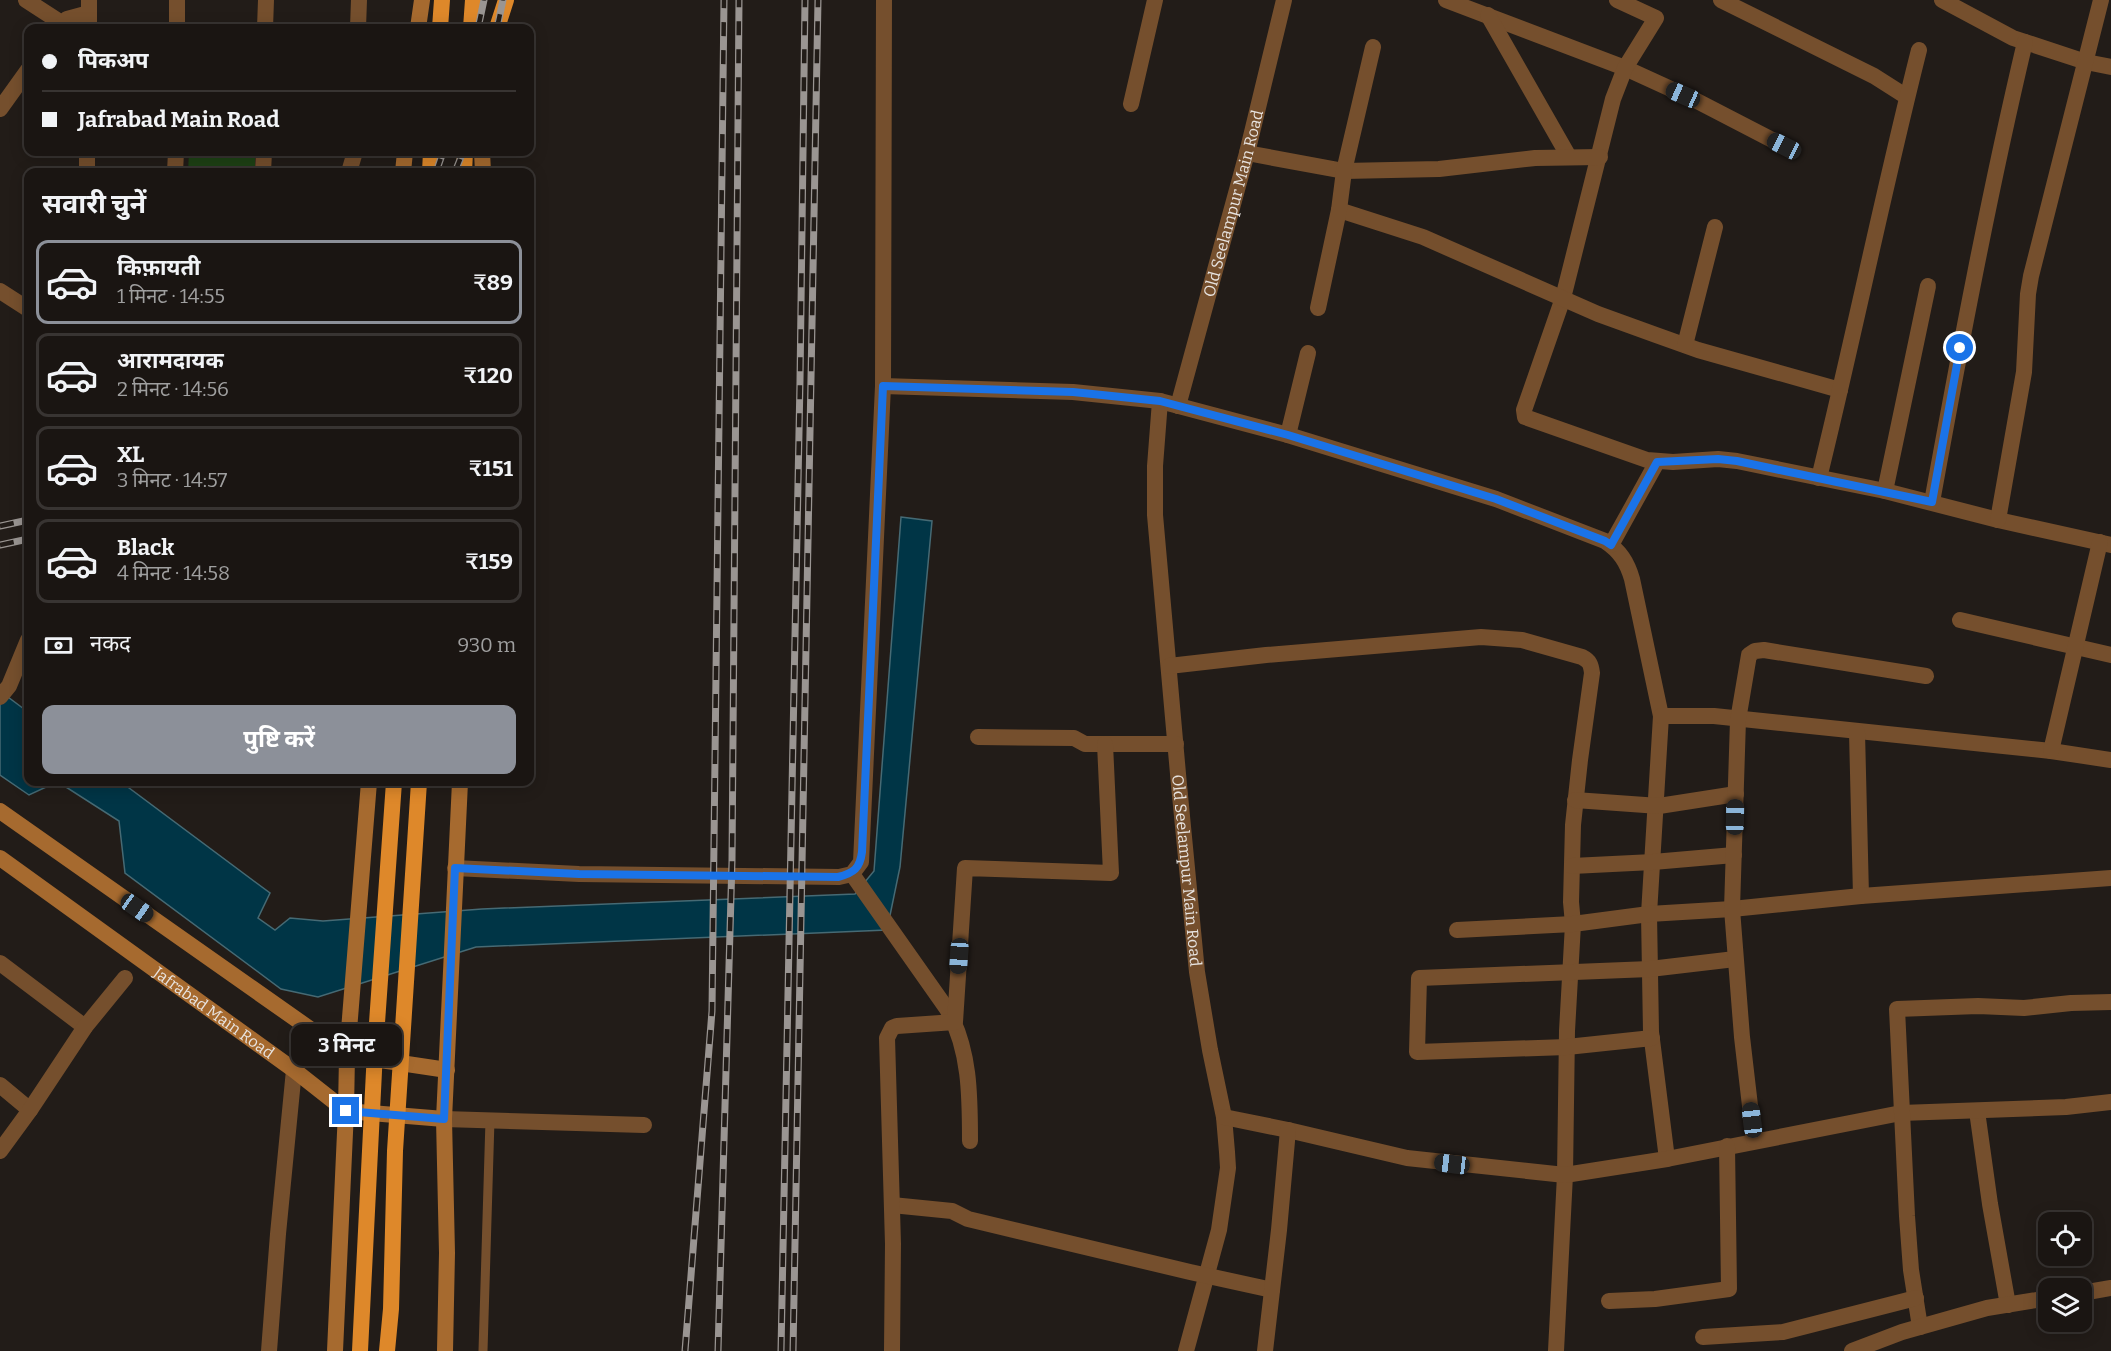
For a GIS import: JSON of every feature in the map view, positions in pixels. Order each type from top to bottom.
[{"type":"highway","points":[[440,24],[442,0]]},
{"type":"highway","points":[[473,0],[473,24]]},
{"type":"highway","points":[[498,24],[506,0]]},
{"type":"highway","points":[[360,1351],[375,1051],[394,786]]},
{"type":"highway","points":[[387,1351],[391,1309],[395,1151],[419,786]]},
{"type":"main road","points":[[419,24],[422,0]]},
{"type":"main road","points":[[335,1351],[346,1111],[346,1055],[369,786]]},
{"type":"main road","points":[[445,1351],[447,1253],[444,1119],[460,786]]},
{"type":"main road","points":[[0,811],[346,1055],[447,1070]]},
{"type":"main road","name":"Jafrabad Main Road","points":[[0,858],[294,1070],[346,1111]]},
{"type":"main road","points":[[346,1111],[444,1119]]},
{"type":"street","points":[[26,0],[58,24]]},
{"type":"street","points":[[177,0],[177,24]]},
{"type":"street","points":[[266,0],[266,24]]},
{"type":"street","points":[[358,24],[359,0]]},
{"type":"street","points":[[856,880],[862,852],[883,386],[884,0]]},
{"type":"street","points":[[1131,104],[1155,0]]},
{"type":"street","name":"Old Seelampur Main Road","points":[[1182,407],[1284,0]]},
{"type":"street","points":[[1446,0],[1625,69],[1695,100],[1784,146]]},
{"type":"street","points":[[1617,0],[1656,18],[1625,69],[1613,99],[1563,298],[1524,410],[1525,417],[1657,462],[1718,459],[1737,461],[1885,491],[1998,520],[2106,543],[2076,646],[2051,751]]},
{"type":"street","points":[[1722,0],[1874,76],[1907,97]]},
{"type":"street","points":[[1942,0],[2025,42],[2086,62],[2111,67]]},
{"type":"street","points":[[1998,520],[2024,372],[2031,276],[2101,0]]},
{"type":"street","points":[[63,24],[67,19],[89,14]]},
{"type":"street","points":[[1488,15],[1569,157]]},
{"type":"street","points":[[1932,502],[1998,154],[2025,42]]},
{"type":"street","points":[[1318,308],[1339,210],[1344,171],[1373,47]]},
{"type":"street","points":[[1819,478],[1919,50]]},
{"type":"street","points":[[0,109],[24,76]]},
{"type":"street","points":[[1247,153],[1344,171],[1439,169],[1534,158],[1600,157]]},
{"type":"street","points":[[1339,210],[1423,237],[1598,314],[1685,345],[1840,390]]},
{"type":"street","points":[[1685,345],[1714,227]]},
{"type":"street","points":[[1885,491],[1928,286]]},
{"type":"street","points":[[0,291],[24,306]]},
{"type":"street","points":[[1288,435],[1308,354]]},
{"type":"street","points":[[883,386],[1073,392],[1160,401],[1288,435],[1496,499],[1605,541],[1619,551],[1628,566],[1632,579],[1661,716],[1649,914],[1652,1038],[1667,1159]]},
{"type":"street","name":"Old Seelampur Main Road","points":[[1160,401],[1154,490],[1169,666],[1197,972],[1224,1118],[1227,1168],[1219,1230],[1186,1351]]},
{"type":"street","points":[[1611,545],[1657,462]]},
{"type":"street","points":[[1960,620],[2111,655]]},
{"type":"street","points":[[1169,666],[1266,655],[1482,637],[1522,640],[1582,657],[1591,665],[1592,674],[1575,800],[1565,1175],[1556,1351]]},
{"type":"street","points":[[4,692],[24,649]]},
{"type":"street","points":[[1754,1140],[1732,909],[1738,720],[1749,656],[1755,651],[1764,650],[1926,676]]},
{"type":"street","points":[[1661,716],[1685,715],[1738,720],[2051,751],[2111,760]]},
{"type":"street","points":[[1857,732],[1861,896]]},
{"type":"street","points":[[978,737],[1074,738],[1085,744],[1176,744]]},
{"type":"street","points":[[955,1022],[965,868],[1111,873],[1105,744]]},
{"type":"street","points":[[1575,800],[1656,806],[1736,794]]},
{"type":"street","points":[[1572,866],[1734,855]]},
{"type":"street","points":[[455,868],[585,874],[838,877],[856,880],[955,1022],[968,1070],[970,1141]]},
{"type":"street","points":[[1457,930],[1573,924],[1649,914],[2111,878]]},
{"type":"street","points":[[1652,1038],[1567,1047],[1417,1052],[1419,978],[1650,969],[1735,959]]},
{"type":"street","points":[[0,963],[85,1027]]},
{"type":"street","points":[[0,1151],[85,1027],[125,978]]},
{"type":"street","points":[[1920,1327],[1907,1216],[1898,1009],[1978,1006],[2024,1008],[2111,1002]]},
{"type":"street","points":[[892,1351],[892,1204],[887,1038],[889,1032],[897,1026],[955,1022]]},
{"type":"street","points":[[270,1351],[278,1234],[294,1070]]},
{"type":"street","points":[[0,1085],[30,1110]]},
{"type":"street","points":[[1224,1118],[1288,1130],[1407,1158],[1565,1175],[1667,1159],[1754,1140],[1902,1113],[2066,1107],[2111,1102]]},
{"type":"street","points":[[1977,1111],[1990,1204],[2008,1305]]},
{"type":"street","points":[[444,1119],[644,1125]]},
{"type":"street","points":[[1265,1351],[1288,1130]]},
{"type":"street","points":[[1610,1301],[1655,1299],[1729,1289],[1727,1146]]},
{"type":"street","points":[[892,1204],[952,1211],[968,1219],[1272,1290]]},
{"type":"street","points":[[2092,1291],[2111,1288]]},
{"type":"street","points":[[1702,1337],[1783,1332],[1916,1298]]},
{"type":"street","points":[[1852,1351],[1920,1327],[1987,1308],[2038,1300]]},
{"type":"lane","points":[[483,1351],[490,1120]]},
{"type":"green space","points":[[189,156],[255,156],[255,168],[188,168]]},
{"type":"water","points":[[901,517],[932,521],[900,867],[887,930],[476,947],[318,997],[281,989],[125,873],[119,821],[64,786],[126,786],[270,893],[258,918],[275,930],[290,918],[323,921],[482,909],[855,894],[874,871]]},
{"type":"water","points":[[0,691],[24,709],[24,786],[48,786],[29,795],[0,775]]},
{"type":"railway","points":[[479,24],[484,0]]},
{"type":"railway","points":[[498,24],[503,0]]},
{"type":"railway","points":[[685,1351],[712,1011],[724,0]]},
{"type":"railway","points":[[718,1351],[732,861],[739,0]]},
{"type":"railway","points":[[781,1351],[805,0]]},
{"type":"railway","points":[[793,1351],[818,0]]},
{"type":"railway","points":[[437,168],[442,156]]},
{"type":"railway","points":[[457,168],[461,156]]},
{"type":"railway","points":[[0,526],[24,521]]},
{"type":"railway","points":[[0,545],[24,540]]},
{"type":"route","points":[[346,1111],[444,1119],[455,868],[579,874],[838,877],[852,874],[856,870],[861,862],[862,852],[883,386],[1073,392],[1160,401],[1288,435],[1496,499],[1611,545],[1657,462],[1718,459],[1737,461],[1932,502],[1960,348]]}]
